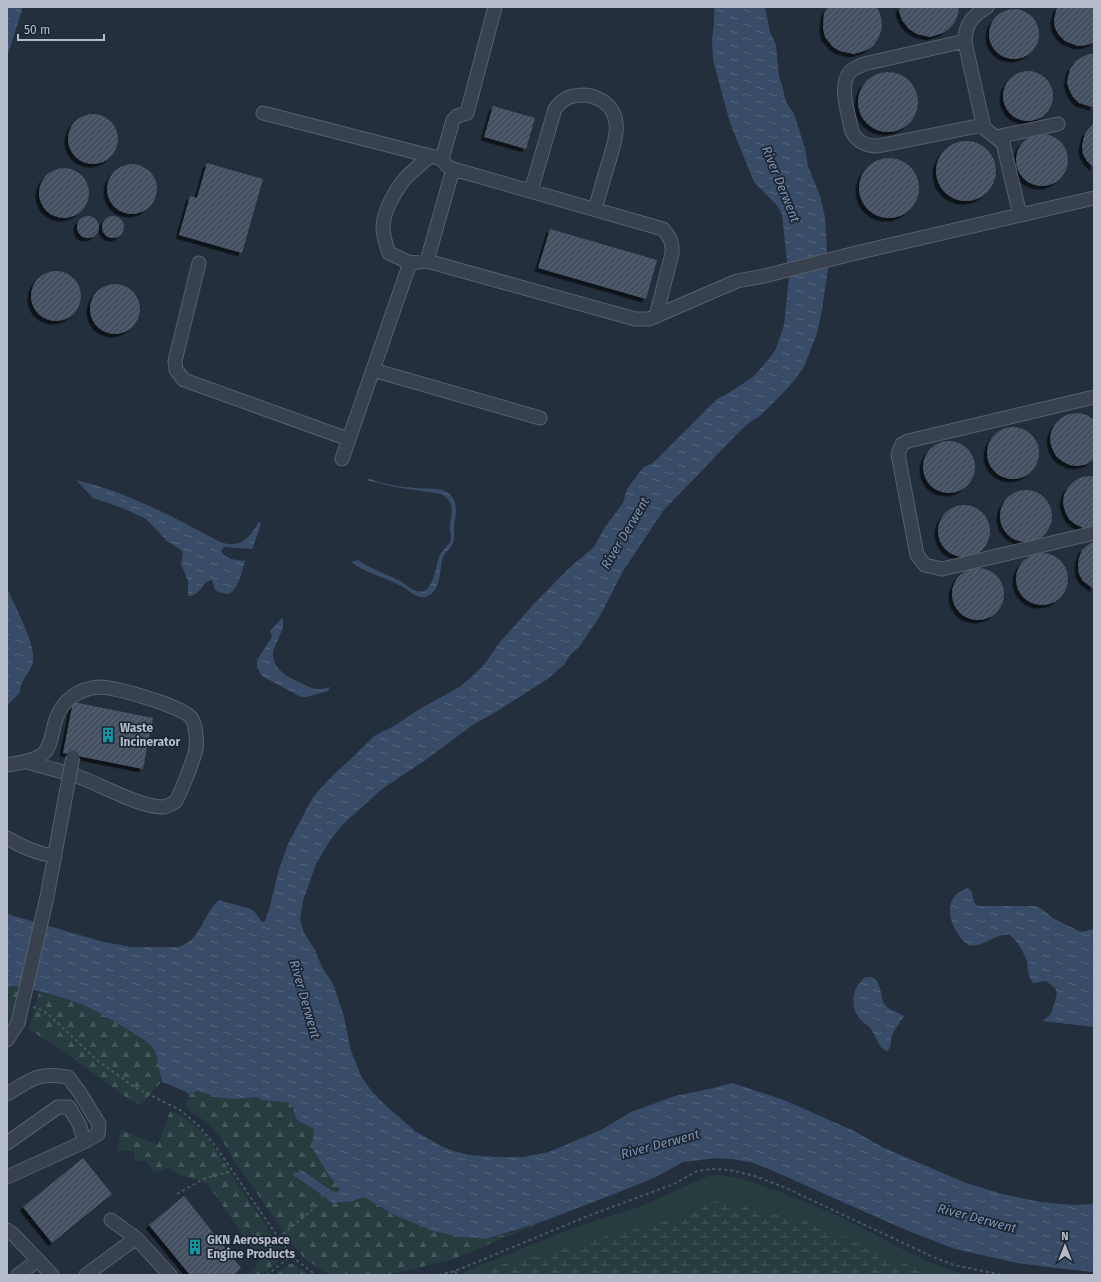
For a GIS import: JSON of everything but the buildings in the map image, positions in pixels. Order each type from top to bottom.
[{"type":"street","points":[[494,7],[467,113],[457,116],[453,120],[436,157],[403,181],[393,196],[383,226],[384,240],[389,253],[410,263],[427,261],[635,319],[649,319],[737,281],[764,276],[1094,198]]},
{"type":"street","points":[[987,7],[972,12],[965,41],[983,125],[984,128],[1003,143],[1020,215]]},
{"type":"street","points":[[965,41],[864,64],[850,71],[844,90],[852,132],[856,138],[869,146],[878,146],[983,125]]},
{"type":"street","points":[[531,191],[556,109],[560,102],[568,97],[588,95],[598,98],[608,106],[615,115],[616,124],[614,142],[595,209]]},
{"type":"street","points":[[263,113],[436,157],[453,169],[664,229],[670,237],[673,246],[656,316]]},
{"type":"street","points":[[996,137],[1058,124]]},
{"type":"street","points":[[427,261],[453,169]]},
{"type":"street","points":[[199,263],[175,361],[176,370],[184,380],[348,439]]},
{"type":"street","points":[[342,459],[410,263]]},
{"type":"street","points":[[373,370],[540,418]]},
{"type":"street","points":[[1094,397],[908,441],[902,444],[898,454],[917,555],[925,565],[942,569],[1094,533]]},
{"type":"street","points":[[7,765],[26,762],[42,755],[50,742],[56,718],[65,703],[78,693],[88,689],[101,687],[122,691],[173,706],[189,714],[195,726],[196,749],[182,789],[175,801],[166,806],[158,807],[140,802],[78,776],[26,762]]},
{"type":"street","points":[[7,1040],[18,1023],[47,897],[73,757]]},
{"type":"street","points":[[7,838],[20,846],[46,855],[55,856]]},
{"type":"street","points":[[7,1094],[34,1077],[52,1075],[68,1078],[80,1093],[99,1124],[98,1134],[84,1142],[7,1177]]},
{"type":"street","points":[[7,1143],[58,1107],[69,1107],[80,1126],[84,1142]]},
{"type":"street","points":[[111,1220],[136,1238],[170,1275]]},
{"type":"street","points":[[7,1230],[13,1234],[52,1275]]},
{"type":"street","points":[[86,1275],[136,1238]]},
{"type":"street","points":[[18,1275],[38,1260]]},
{"type":"path","points":[[30,1007],[37,1008],[47,1013],[98,1061],[136,1088],[169,1104],[190,1117],[206,1133],[291,1256],[316,1275]]},
{"type":"path","points":[[439,1275],[455,1271],[588,1216],[674,1184],[697,1171],[714,1169],[729,1170],[755,1176],[786,1188],[933,1257],[954,1265],[1002,1275]]},
{"type":"path","points":[[177,1194],[203,1179],[232,1171]]},
{"type":"path","points":[[278,1238],[307,1215],[318,1204]]},
{"type":"path","points":[[267,1275],[291,1256]]},
{"type":"path","points":[[455,1271],[457,1275]]},
{"type":"green space","points":[[7,987],[20,987],[14,1017],[7,1023]]},
{"type":"green space","points":[[39,992],[64,998],[89,1007],[136,1034],[152,1048],[158,1057],[161,1082],[141,1105],[127,1098],[55,1045],[29,1030]]},
{"type":"green space","points":[[197,1091],[222,1098],[238,1099],[256,1097],[262,1100],[291,1103],[297,1120],[314,1129],[323,1166],[340,1189],[337,1192],[332,1191],[300,1169],[298,1173],[293,1176],[333,1203],[352,1201],[364,1197],[394,1215],[433,1231],[477,1239],[493,1238],[544,1221],[454,1259],[400,1272],[384,1275],[335,1275],[323,1271],[304,1258],[291,1242],[233,1159],[221,1138],[209,1124],[185,1107],[190,1094]]},
{"type":"green space","points":[[170,1111],[181,1115],[191,1122],[210,1142],[284,1253],[276,1264],[261,1275],[248,1274],[254,1269],[260,1257],[258,1257],[207,1183],[177,1174],[168,1168],[154,1173],[146,1161],[135,1161],[134,1151],[117,1151],[121,1130],[158,1145]]},
{"type":"green space","points":[[719,1175],[739,1178],[778,1191],[839,1216],[904,1250],[941,1267],[960,1273],[975,1275],[465,1275],[464,1272],[576,1227],[644,1205],[709,1176]]},
{"type":"green space","points":[[720,1200],[812,1223],[931,1275],[484,1275],[481,1270],[675,1218]]},
{"type":"green space","points":[[289,1264],[294,1264],[309,1275],[274,1275]]},
{"type":"water","points":[[7,7],[23,7],[7,57]]},
{"type":"water","name":"River Derwent","points":[[714,7],[765,7],[770,32],[776,45],[779,77],[786,102],[794,114],[805,148],[808,166],[820,196],[825,217],[828,269],[817,333],[804,367],[781,395],[760,416],[750,422],[739,432],[663,511],[623,571],[599,618],[579,647],[570,655],[564,665],[546,680],[496,712],[474,724],[424,761],[382,789],[342,825],[329,842],[316,864],[303,901],[300,919],[304,933],[334,986],[344,1017],[351,1051],[361,1076],[370,1089],[384,1104],[415,1131],[441,1146],[453,1151],[470,1155],[496,1157],[523,1157],[549,1152],[603,1129],[631,1112],[675,1096],[732,1083],[784,1100],[854,1131],[882,1147],[966,1183],[1002,1194],[1040,1202],[1073,1205],[1094,1204],[1094,1272],[1017,1263],[955,1249],[911,1232],[754,1163],[718,1158],[683,1162],[656,1177],[614,1194],[544,1221],[486,1239],[462,1237],[433,1231],[394,1215],[364,1197],[352,1201],[333,1203],[293,1176],[294,1172],[298,1173],[300,1169],[332,1191],[337,1192],[340,1189],[330,1177],[312,1148],[314,1129],[297,1120],[291,1103],[262,1100],[256,1097],[238,1099],[222,1098],[197,1091],[190,1094],[186,1093],[187,1092],[162,1082],[158,1060],[152,1047],[144,1040],[115,1022],[84,1005],[71,1000],[26,988],[14,986],[7,987],[7,914],[104,942],[131,947],[177,947],[185,944],[196,934],[213,906],[219,900],[247,907],[254,911],[262,922],[265,921],[287,846],[313,797],[333,775],[374,736],[394,726],[418,710],[461,686],[477,672],[500,642],[533,605],[568,569],[594,547],[605,527],[623,503],[627,489],[644,467],[653,463],[717,399],[753,377],[776,349],[784,325],[789,278],[782,215],[777,205],[754,182],[730,123],[713,60],[712,39]]},
{"type":"water","points":[[370,479],[398,486],[441,490],[448,493],[452,497],[456,505],[454,541],[443,557],[437,586],[425,597],[416,596],[403,587],[351,562],[358,560],[373,569],[400,581],[414,590],[419,592],[425,591],[431,584],[440,555],[451,540],[451,504],[449,500],[441,494],[395,487],[366,480]]},
{"type":"water","points":[[76,480],[132,498],[220,542],[227,544],[234,544],[244,541],[252,533],[259,522],[261,524],[251,549],[224,547],[221,551],[228,558],[245,561],[234,590],[227,594],[215,590],[211,580],[196,594],[188,596],[188,581],[181,564],[183,554],[181,550],[167,541],[146,519],[120,507],[93,498]]},
{"type":"water","points":[[7,588],[28,635],[33,654],[33,661],[22,683],[20,692],[7,706]]},
{"type":"water","points":[[282,618],[282,631],[273,652],[274,662],[288,677],[315,689],[330,687],[328,691],[306,697],[299,696],[262,676],[257,668],[257,660],[272,637],[270,631]]},
{"type":"water","points":[[968,888],[972,892],[974,902],[978,906],[1035,906],[1042,909],[1054,919],[1081,932],[1094,929],[1094,1027],[1043,1021],[1051,1014],[1057,994],[1055,988],[1046,981],[1033,983],[1031,981],[1024,955],[1018,944],[1010,935],[999,936],[974,946],[969,945],[963,940],[953,924],[950,908],[953,898]]},
{"type":"water","points":[[866,977],[872,977],[878,983],[885,1005],[889,1009],[904,1016],[893,1033],[889,1050],[887,1051],[882,1048],[870,1028],[862,1021],[855,1010],[854,998],[857,986]]},
{"type":"place","name":"Waste Incinerator","points":[[108,735]]},
{"type":"place","name":"GKN Aerospace Engine Products","points":[[195,1247]]}]
